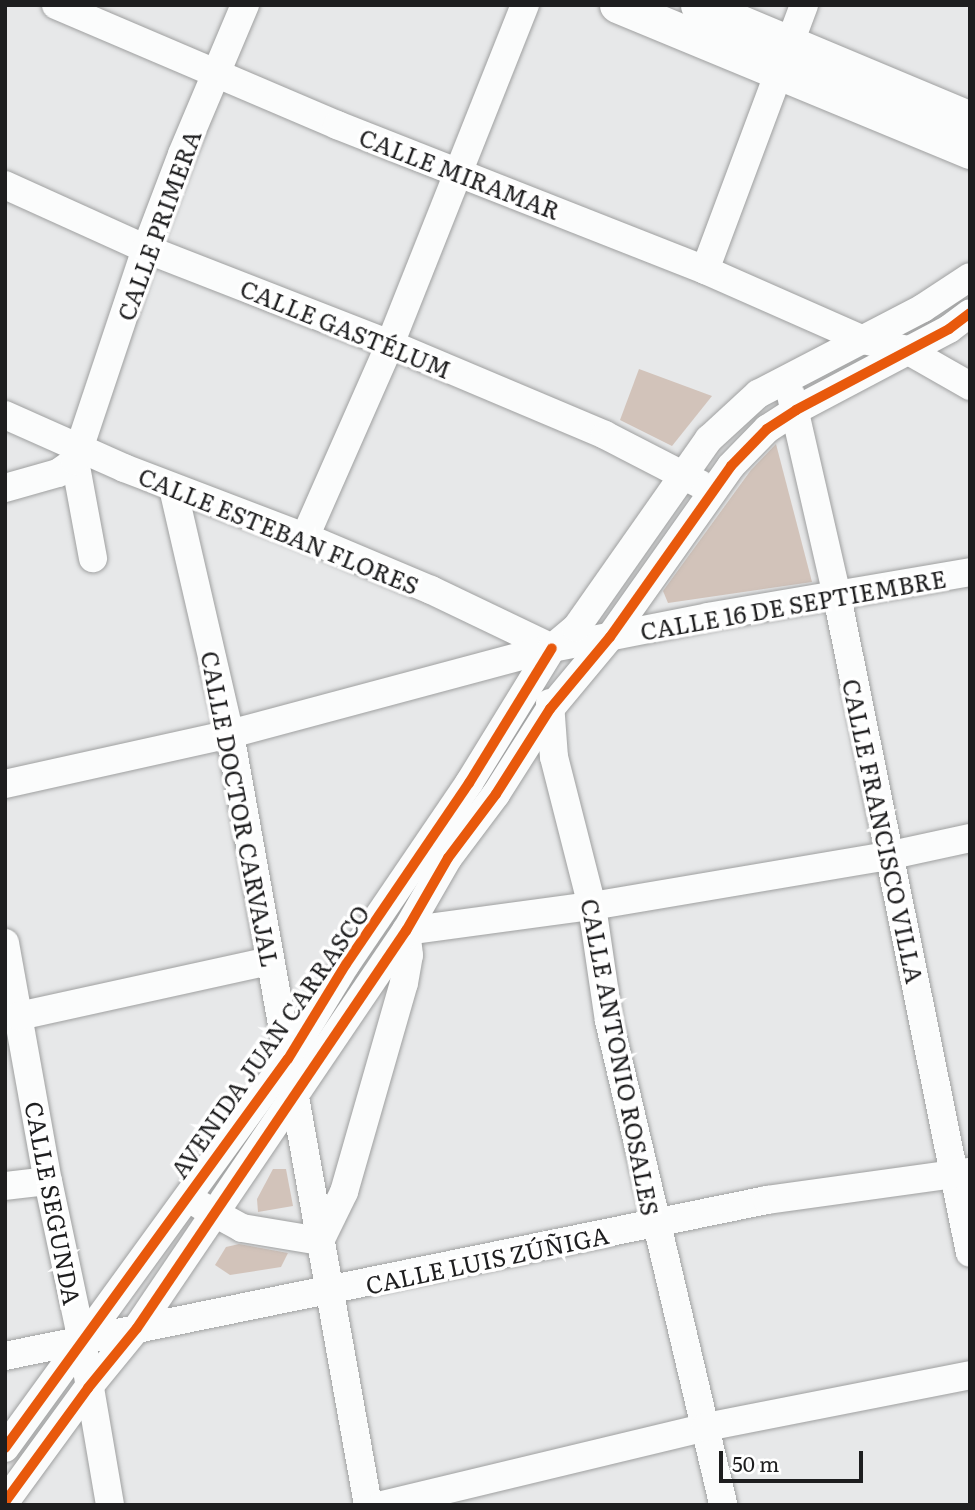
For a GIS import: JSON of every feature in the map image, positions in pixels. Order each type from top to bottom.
[{"type":"main road","points":[[617,5],[970,119]]},
{"type":"main road","points":[[698,5],[783,58],[970,150]]},
{"type":"street","name":"CALLE MIRAMAR","points":[[56,5],[217,75],[705,270],[864,340],[907,350],[970,386]]},
{"type":"street","name":"CALLE PRIMERA","points":[[77,455],[146,249],[182,154],[245,5]]},
{"type":"street","points":[[305,537],[390,344],[525,5]]},
{"type":"street","points":[[705,270],[804,5]]},
{"type":"street","name":"CALLE GASTÉLUM","points":[[5,185],[146,249],[390,344],[606,435],[713,491]]},
{"type":"street","name":"AVENIDA JUAN CARRASCO","points":[[5,1448],[288,1059],[346,964],[476,773],[552,648],[576,628],[684,475],[725,422],[758,394],[923,309],[970,277]]},
{"type":"street","name":"AVENIDA JUAN CARRASCO","points":[[6,1501],[88,1388],[137,1328],[215,1215],[406,931],[448,858],[496,794],[550,709],[610,637],[713,491],[749,445],[796,410],[949,329],[970,313]]},
{"type":"street","name":"CALLE FRANCISCO VILLA","points":[[786,379],[796,410],[837,596],[887,856],[961,1174],[970,1253]]},
{"type":"street","name":"CALLE ESTEBAN FLORES","points":[[5,415],[77,455],[305,537],[482,612],[552,648]]},
{"type":"street","points":[[5,488],[58,473],[77,455]]},
{"type":"street","points":[[77,455],[93,558]]},
{"type":"street","name":"CALLE DOCTOR CARVAJAL","points":[[173,488],[230,734],[293,1098],[369,1505]]},
{"type":"street","name":"CALLE 16 DE SEPTIEMBRE","points":[[5,784],[230,734],[552,648],[708,617],[970,572]]},
{"type":"street","name":"CALLE ANTONIO ROSALES","points":[[552,648],[550,709],[554,757],[592,906],[609,1021],[723,1505]]},
{"type":"street","points":[[381,915],[406,931],[592,906],[887,856],[970,838]]},
{"type":"street","points":[[188,1196],[215,1215],[242,1228],[320,1241],[345,1192],[404,983],[409,955],[406,931]]},
{"type":"street","name":"CALLE SEGUNDA","points":[[5,943],[48,1181],[82,1341],[110,1505]]},
{"type":"street","points":[[19,1016],[271,961]]},
{"type":"street","name":"CALLE LUIS ZÚÑIGA","points":[[5,1356],[767,1200],[961,1174]]},
{"type":"street","points":[[5,1186],[48,1181]]},
{"type":"street","points":[[382,1505],[706,1427],[970,1375]]},
{"type":"building","points":[[639,369],[712,396],[672,446],[620,420]]},
{"type":"building","points":[[776,444],[812,582],[668,603],[663,591],[751,470]]},
{"type":"building","points":[[273,1169],[286,1169],[293,1206],[258,1212],[257,1199]]},
{"type":"building","points":[[239,1244],[288,1253],[281,1267],[230,1275],[215,1265],[226,1247]]},
{"type":"cycle path","points":[[5,1502],[88,1388],[137,1328],[406,931],[448,858],[496,794],[550,709],[610,637],[731,466],[767,429],[796,410],[949,329],[970,313]]},
{"type":"cycle path","points":[[5,1448],[288,1059],[346,964],[469,783],[552,648]]}]
